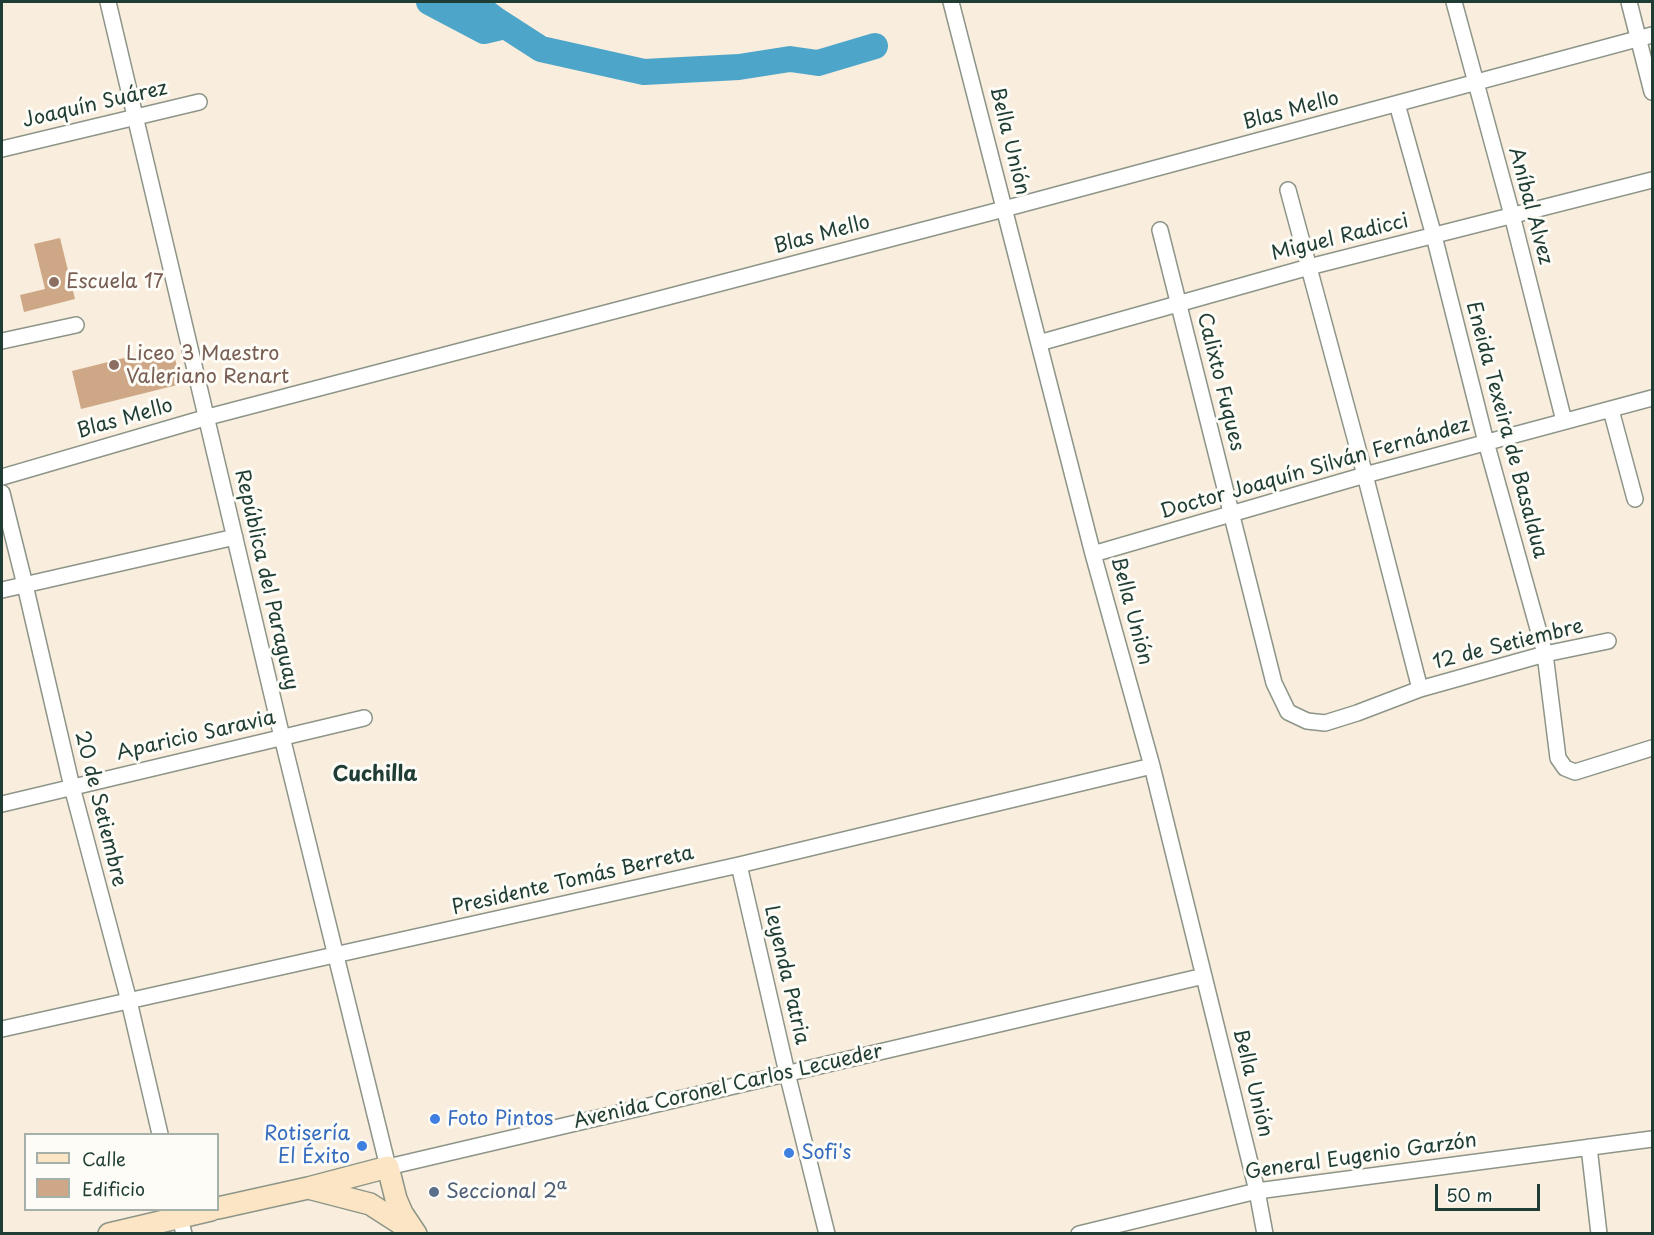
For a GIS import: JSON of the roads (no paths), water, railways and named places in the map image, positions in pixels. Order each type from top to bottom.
[{"type":"main road","name":"Avenida Coronel Carlos Lecueder","points":[[219,1208],[388,1167]]},
{"type":"main road","points":[[388,1167],[396,1199],[402,1213],[416,1233]]},
{"type":"main road","points":[[308,1188],[370,1204],[416,1233]]},
{"type":"main road","points":[[109,1233],[181,1220],[206,1211]]},
{"type":"street","name":"República del Paraguay","points":[[108,2],[282,737],[388,1167]]},
{"type":"street","name":"Bella Unión","points":[[951,2],[1093,554],[1152,766],[1257,1191],[1265,1233]]},
{"type":"street","name":"Aníbal Alvez","points":[[1454,2],[1512,215],[1564,422]]},
{"type":"street","points":[[1629,2],[1646,37],[1653,92]]},
{"type":"street","name":"Blas Mello","points":[[2,477],[207,417],[1004,209],[1646,37]]},
{"type":"street","name":"Joaquín Suárez","points":[[2,149],[199,102]]},
{"type":"street","name":"Eneida Texeira de Basaldua","points":[[1397,104],[1434,236],[1486,442],[1545,654],[1558,758],[1565,768],[1575,772],[1653,748]]},
{"type":"street","name":"Miguel Radicci","points":[[1039,343],[1309,267],[1653,180]]},
{"type":"street","points":[[1288,189],[1420,689]]},
{"type":"street","name":"Calixto Fuques","points":[[1160,230],[1274,682]]},
{"type":"street","points":[[2,341],[75,325]]},
{"type":"street","name":"Doctor Joaquín Silván Fernández","points":[[1093,554],[1486,442],[1653,398]]},
{"type":"street","points":[[1611,410],[1635,499]]},
{"type":"street","name":"20 de Setiembre","points":[[2,493],[72,787],[129,1001],[160,1133]]},
{"type":"street","points":[[2,590],[235,537]]},
{"type":"street","name":"12 de Setiembre","points":[[1274,682],[1288,712],[1307,721],[1325,723],[1420,689],[1545,654],[1608,641]]},
{"type":"street","name":"Aparicio Saravia","points":[[2,804],[364,718]]},
{"type":"street","name":"Presidente Tomás Berreta","points":[[2,1029],[739,865],[1152,766]]},
{"type":"street","name":"Leyenda Patria","points":[[739,865],[786,1073],[827,1233]]},
{"type":"street","name":"Avenida Coronel Carlos Lecueder","points":[[388,1167],[1204,976]]},
{"type":"street","name":"General Eugenio Garzón","points":[[1079,1233],[1257,1191],[1653,1139]]},
{"type":"street","points":[[1589,1147],[1599,1233]]},
{"type":"waterway","points":[[429,2],[484,31],[505,26]]},
{"type":"waterway","points":[[472,2],[541,49],[644,72],[739,67],[790,59],[818,63],[875,46]]},
{"type":"place","name":"Escuela 17","points":[[54,282]]},
{"type":"place","name":"Liceo 3 Maestro Valeriano Renart","points":[[114,365]]},
{"type":"place","name":"Foto Pintos","points":[[435,1119]]},
{"type":"place","name":"Rotisería El Éxito","points":[[362,1146]]},
{"type":"place","name":"Sofi's","points":[[789,1153]]},
{"type":"place","name":"Seccional 2ª","points":[[434,1192]]},
{"type":"district","name":"Cuchilla","points":[[375,775]]}]
